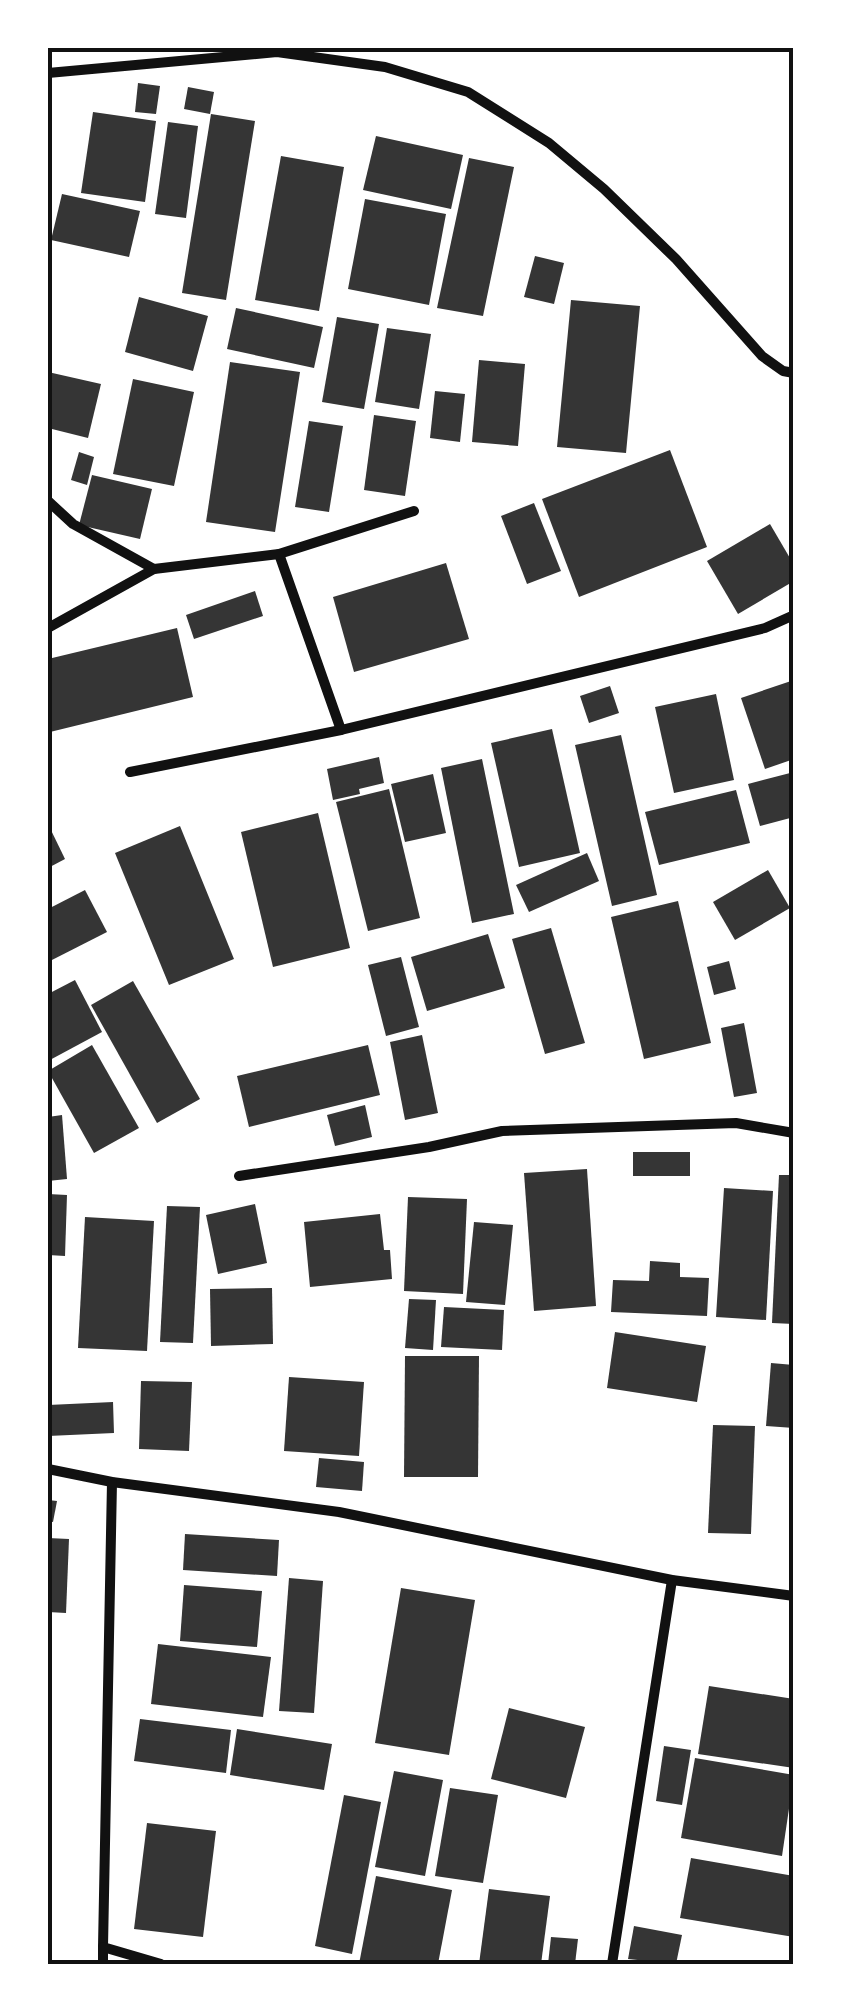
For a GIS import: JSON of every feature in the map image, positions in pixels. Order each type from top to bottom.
[{"type":"street","points":[[48,73],[277,52],[385,67],[468,92],[549,142],[604,189],[676,259],[762,356],[794,373]]},
{"type":"street","points":[[48,501],[73,524],[154,569]]},
{"type":"street","points":[[48,628],[154,569],[279,554],[414,512]]},
{"type":"street","points":[[279,554],[341,730]]},
{"type":"street","points":[[130,772],[341,730],[765,628],[794,615]]},
{"type":"street","points":[[240,1176],[502,1132],[736,1124],[794,1133]]},
{"type":"street","points":[[48,1469],[112,1482],[339,1512],[672,1580],[794,1596]]},
{"type":"street","points":[[103,1964],[112,1482]]},
{"type":"street","points":[[612,1964],[672,1580]]},
{"type":"street","points":[[103,1947],[161,1964]]},
{"type":"building","points":[[138,83],[160,86],[156,114],[135,112]]},
{"type":"building","points":[[188,87],[214,92],[210,114],[184,109]]},
{"type":"building","points":[[93,112],[156,121],[145,202],[81,193]]},
{"type":"building","points":[[211,114],[255,121],[226,300],[182,293]]},
{"type":"building","points":[[168,122],[198,126],[186,218],[155,214]]},
{"type":"building","points":[[376,136],[463,155],[451,209],[363,190]]},
{"type":"building","points":[[281,156],[344,167],[319,311],[255,300]]},
{"type":"building","points":[[469,158],[514,167],[483,316],[437,308]]},
{"type":"building","points":[[62,194],[140,211],[129,257],[51,240]]},
{"type":"building","points":[[365,199],[446,214],[429,305],[348,289]]},
{"type":"building","points":[[535,256],[564,263],[554,304],[524,297]]},
{"type":"building","points":[[139,297],[208,316],[193,371],[125,352]]},
{"type":"building","points":[[571,300],[640,306],[626,453],[557,447]]},
{"type":"building","points":[[236,308],[323,327],[314,368],[227,349]]},
{"type":"building","points":[[337,317],[379,324],[364,409],[322,402]]},
{"type":"building","points":[[387,328],[431,334],[419,409],[375,402]]},
{"type":"building","points":[[479,360],[525,364],[518,446],[472,442]]},
{"type":"building","points":[[230,362],[300,372],[275,532],[206,522]]},
{"type":"building","points":[[48,372],[101,384],[88,438],[48,428]]},
{"type":"building","points":[[133,379],[194,392],[174,486],[113,474]]},
{"type":"building","points":[[435,391],[465,394],[460,442],[430,438]]},
{"type":"building","points":[[374,415],[416,421],[405,496],[364,490]]},
{"type":"building","points":[[309,421],[343,426],[329,512],[295,507]]},
{"type":"building","points":[[670,450],[707,547],[579,597],[542,499]]},
{"type":"building","points":[[79,452],[94,457],[87,485],[71,480]]},
{"type":"building","points":[[92,475],[152,489],[140,539],[79,525]]},
{"type":"building","points":[[534,503],[561,571],[527,584],[501,516]]},
{"type":"building","points":[[770,524],[794,565],[794,581],[738,614],[707,561]]},
{"type":"building","points":[[446,563],[469,639],[354,672],[333,597]]},
{"type":"building","points":[[255,591],[263,616],[194,639],[186,615]]},
{"type":"building","points":[[177,628],[193,697],[50,732],[48,659]]},
{"type":"building","points":[[794,680],[794,759],[765,769],[741,698]]},
{"type":"building","points":[[610,686],[619,713],[589,723],[580,696]]},
{"type":"building","points":[[716,694],[734,780],[674,793],[655,707]]},
{"type":"building","points":[[552,729],[580,853],[519,867],[491,743]]},
{"type":"building","points":[[621,735],[657,895],[612,906],[575,745]]},
{"type":"building","points":[[379,757],[384,783],[333,800],[327,769]]},
{"type":"building","points":[[482,759],[514,914],[472,923],[441,768]]},
{"type":"building","points":[[794,772],[794,817],[760,826],[748,784]]},
{"type":"building","points":[[433,774],[446,833],[405,842],[391,784]]},
{"type":"building","points":[[389,789],[420,918],[368,931],[336,802]]},
{"type":"building","points":[[736,790],[750,843],[659,865],[645,812]]},
{"type":"building","points":[[318,813],[350,948],[273,967],[241,832]]},
{"type":"building","points":[[48,824],[65,859],[48,868]]},
{"type":"building","points":[[180,826],[234,959],[169,985],[115,853]]},
{"type":"building","points":[[587,853],[599,881],[529,912],[516,885]]},
{"type":"building","points":[[768,870],[790,908],[735,940],[713,902]]},
{"type":"building","points":[[85,890],[107,932],[48,962],[48,909]]},
{"type":"building","points":[[678,901],[711,1043],[644,1059],[611,917]]},
{"type":"building","points":[[551,928],[585,1043],[545,1054],[512,939]]},
{"type":"building","points":[[488,934],[505,988],[427,1011],[411,957]]},
{"type":"building","points":[[401,957],[419,1027],[386,1036],[368,965]]},
{"type":"building","points":[[729,961],[736,989],[714,995],[707,967]]},
{"type":"building","points":[[75,980],[102,1032],[48,1061],[48,994]]},
{"type":"building","points":[[133,981],[200,1099],[157,1123],[91,1005]]},
{"type":"building","points":[[744,1023],[757,1093],[734,1097],[721,1028]]},
{"type":"building","points":[[422,1035],[438,1113],[405,1120],[390,1042]]},
{"type":"building","points":[[92,1045],[139,1128],[94,1153],[48,1071]]},
{"type":"building","points":[[368,1045],[380,1095],[249,1127],[237,1076]]},
{"type":"building","points":[[365,1105],[372,1137],[335,1146],[327,1115]]},
{"type":"building","points":[[62,1115],[67,1179],[48,1181],[48,1117]]},
{"type":"building","points":[[633,1152],[690,1152],[690,1176],[633,1176]]},
{"type":"building","points":[[587,1169],[596,1306],[534,1311],[524,1173]]},
{"type":"building","points":[[779,1175],[794,1175],[794,1324],[772,1323]]},
{"type":"building","points":[[724,1188],[773,1191],[766,1320],[716,1317]]},
{"type":"building","points":[[48,1194],[67,1195],[65,1256],[48,1255]]},
{"type":"building","points":[[408,1197],[467,1199],[463,1294],[404,1291]]},
{"type":"building","points":[[255,1204],[267,1263],[218,1274],[206,1215]]},
{"type":"building","points":[[167,1206],[200,1207],[193,1343],[160,1342]]},
{"type":"building","points":[[380,1214],[384,1250],[390,1250],[392,1279],[310,1287],[304,1222]]},
{"type":"building","points":[[85,1217],[154,1221],[147,1351],[78,1348]]},
{"type":"building","points":[[474,1222],[513,1225],[505,1305],[466,1302]]},
{"type":"building","points":[[650,1261],[680,1263],[680,1277],[709,1278],[707,1316],[611,1312],[613,1280],[649,1281]]},
{"type":"building","points":[[272,1288],[273,1344],[211,1346],[210,1289]]},
{"type":"building","points":[[409,1299],[436,1300],[433,1350],[405,1348]]},
{"type":"building","points":[[444,1307],[504,1310],[502,1350],[441,1347]]},
{"type":"building","points":[[615,1332],[706,1346],[697,1402],[607,1388]]},
{"type":"building","points":[[405,1356],[479,1356],[478,1477],[404,1477]]},
{"type":"building","points":[[771,1363],[794,1365],[794,1428],[766,1426]]},
{"type":"building","points":[[289,1377],[364,1382],[359,1456],[284,1451]]},
{"type":"building","points":[[141,1381],[192,1382],[189,1451],[139,1449]]},
{"type":"building","points":[[113,1402],[114,1433],[48,1436],[48,1405]]},
{"type":"building","points":[[713,1425],[755,1426],[751,1534],[708,1533]]},
{"type":"building","points":[[319,1458],[364,1462],[362,1491],[316,1487]]},
{"type":"building","points":[[48,1500],[57,1501],[53,1522],[48,1521]]},
{"type":"building","points":[[185,1534],[279,1540],[277,1576],[183,1570]]},
{"type":"building","points":[[48,1538],[69,1539],[66,1613],[48,1612]]},
{"type":"building","points":[[289,1578],[323,1581],[314,1713],[279,1711]]},
{"type":"building","points":[[184,1585],[262,1591],[257,1647],[180,1641]]},
{"type":"building","points":[[401,1588],[475,1600],[449,1755],[375,1743]]},
{"type":"building","points":[[158,1644],[271,1657],[263,1717],[151,1704]]},
{"type":"building","points":[[709,1686],[794,1699],[794,1768],[698,1754]]},
{"type":"building","points":[[509,1708],[585,1727],[566,1798],[491,1779]]},
{"type":"building","points":[[140,1719],[231,1730],[226,1773],[134,1761]]},
{"type":"building","points":[[237,1729],[332,1744],[324,1790],[230,1775]]},
{"type":"building","points":[[664,1746],[691,1750],[682,1805],[656,1801]]},
{"type":"building","points":[[695,1758],[794,1775],[782,1856],[681,1838]]},
{"type":"building","points":[[394,1771],[443,1780],[425,1876],[375,1867]]},
{"type":"building","points":[[450,1788],[498,1795],[483,1883],[435,1876]]},
{"type":"building","points":[[344,1795],[381,1802],[352,1954],[315,1946]]},
{"type":"building","points":[[147,1823],[216,1831],[203,1937],[134,1929]]},
{"type":"building","points":[[691,1858],[794,1876],[794,1937],[680,1918]]},
{"type":"building","points":[[376,1876],[452,1890],[438,1964],[359,1964]]},
{"type":"building","points":[[489,1889],[550,1896],[541,1964],[479,1964]]},
{"type":"building","points":[[634,1926],[682,1935],[676,1964],[628,1959]]},
{"type":"building","points":[[551,1937],[578,1939],[575,1964],[548,1964]]}]
